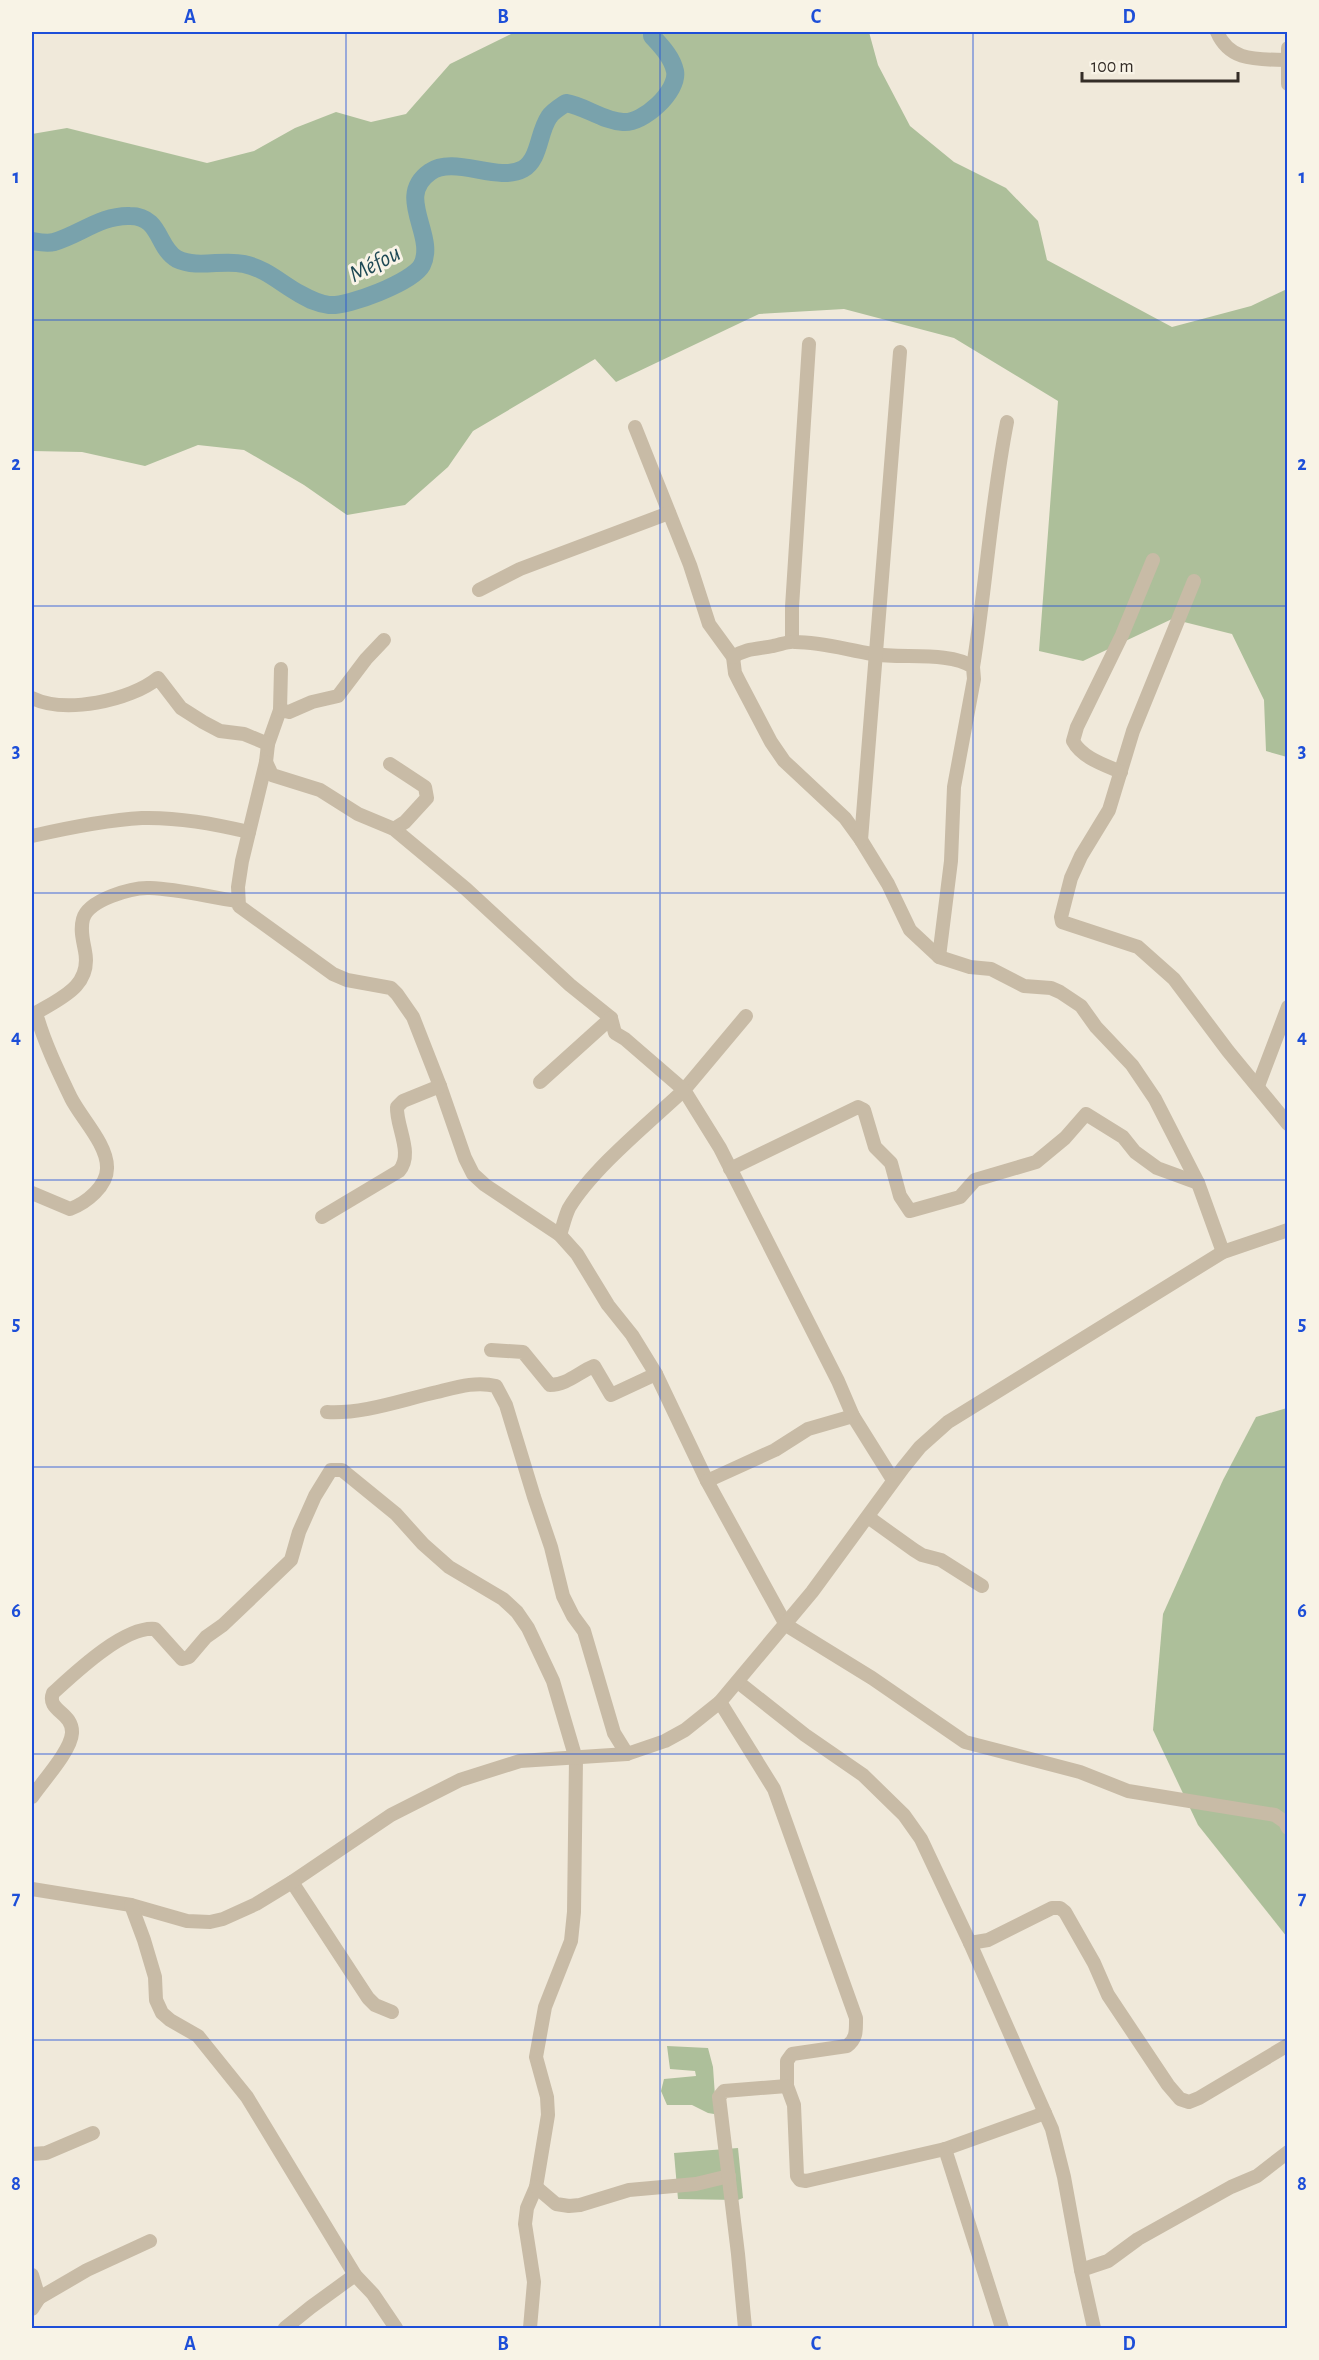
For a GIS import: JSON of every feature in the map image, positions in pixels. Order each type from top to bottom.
[{"type":"street","points":[[1217,32],[1222,43],[1232,53],[1255,59],[1287,54],[1287,84]]},
{"type":"street","points":[[792,641],[792,607],[809,344]]},
{"type":"street","points":[[861,840],[900,352]]},
{"type":"street","points":[[939,957],[951,861],[954,787],[974,679],[973,667],[982,612],[989,534],[1007,422]]},
{"type":"street","points":[[635,427],[690,565],[709,624],[733,657],[735,673],[771,742],[784,761],[845,818],[888,884],[910,930],[939,957],[970,967],[990,969],[1024,986],[1051,988],[1081,1006],[1096,1027],[1132,1065],[1155,1099],[1198,1183],[1222,1252]]},
{"type":"street","points":[[479,590],[520,569],[669,513]]},
{"type":"street","points":[[1121,772],[1076,748],[1073,741],[1077,727],[1122,635],[1153,560]]},
{"type":"street","points":[[1194,581],[1133,731],[1109,810],[1071,878],[1062,922],[1138,947],[1174,979],[1287,1124]]},
{"type":"street","points":[[280,710],[288,712],[312,702],[338,696],[366,658],[384,640]]},
{"type":"street","points":[[733,657],[756,647],[770,647],[792,641],[825,644],[875,654],[949,659],[965,662],[973,667]]},
{"type":"street","points":[[281,669],[280,710],[268,744],[266,762],[242,861],[237,901],[239,906],[333,974],[347,981],[391,988],[413,1017],[473,1174],[485,1185],[560,1235],[577,1254],[608,1305],[632,1335],[656,1374],[707,1482],[786,1625],[872,1678],[965,1742],[1080,1772],[1128,1791],[1275,1815],[1285,1822],[1287,1828]]},
{"type":"street","points":[[32,698],[62,706],[91,703],[146,687],[158,678],[182,708],[203,722],[220,731],[244,734],[268,744]]},
{"type":"street","points":[[266,762],[272,776],[320,790],[358,814],[394,829],[466,889],[570,985],[611,1018],[615,1033],[684,1090],[730,1169],[838,1381],[853,1416],[893,1480]]},
{"type":"street","points":[[390,764],[425,787],[427,798],[405,822],[394,829]]},
{"type":"street","points":[[32,836],[142,818],[212,824],[249,832]]},
{"type":"street","points":[[32,1193],[70,1209],[80,1205],[106,1179],[107,1165],[94,1134],[72,1099],[34,1010],[72,992],[80,983],[86,971],[86,955],[81,931],[83,918],[89,908],[102,900],[128,891],[149,888],[237,901]]},
{"type":"street","points":[[1258,1086],[1287,1007]]},
{"type":"street","points":[[560,1235],[567,1211],[578,1194],[607,1163],[684,1090],[746,1016]]},
{"type":"street","points":[[540,1082],[611,1018]]},
{"type":"street","points":[[322,1217],[404,1165],[405,1153],[397,1107],[403,1101],[440,1086]]},
{"type":"street","points":[[730,1169],[858,1107],[864,1110],[876,1147],[891,1163],[900,1196],[910,1211],[960,1197],[975,1180],[1036,1162],[1065,1138],[1086,1114],[1123,1137],[1135,1152],[1157,1167],[1198,1183]]},
{"type":"street","points":[[32,1889],[131,1905],[187,1921],[210,1922],[223,1919],[240,1912],[292,1882],[377,1824],[443,1787],[520,1761],[627,1754],[664,1741],[685,1730],[720,1702],[738,1682],[786,1625],[893,1480],[920,1448],[948,1422],[1222,1252],[1287,1230]]},
{"type":"street","points":[[491,1350],[523,1352],[550,1385],[574,1378],[594,1366],[611,1395],[656,1374]]},
{"type":"street","points":[[327,1412],[348,1413],[459,1386],[482,1383],[496,1386],[506,1405],[551,1547],[563,1596],[584,1631],[614,1733],[627,1754]]},
{"type":"street","points":[[707,1482],[775,1450],[808,1429],[853,1416]]},
{"type":"street","points":[[32,1797],[66,1749],[72,1736],[72,1725],[69,1718],[52,1704],[53,1693],[84,1664],[119,1640],[148,1628],[155,1629],[182,1659],[189,1657],[206,1636],[223,1625],[291,1560],[298,1532],[315,1496],[332,1470],[342,1470],[396,1514],[423,1545],[449,1567],[503,1599],[517,1612],[528,1628],[553,1681],[576,1759],[571,1941],[545,2007],[536,2057],[547,2097],[548,2115],[536,2187],[527,2208],[525,2224],[534,2282],[530,2328]]},
{"type":"street","points":[[868,1516],[922,1555],[941,1560],[982,1586]]},
{"type":"street","points":[[738,1682],[805,1735],[863,1775],[913,1825],[970,1943],[1052,2129],[1064,2177],[1094,2328]]},
{"type":"street","points":[[720,1702],[774,1789],[856,2018],[854,2042],[847,2046],[789,2056],[787,2061],[787,2086],[794,2105],[797,2176],[800,2180],[806,2181],[945,2149],[1046,2113]]},
{"type":"street","points":[[292,1882],[368,1998],[375,2005],[392,2012]]},
{"type":"street","points":[[131,1905],[149,1959],[154,1977],[156,2000],[162,2013],[198,2036],[247,2097],[355,2275],[378,2301],[396,2328]]},
{"type":"street","points":[[970,1943],[988,1940],[1052,1908],[1060,1908],[1065,1912],[1094,1963],[1108,1995],[1168,2085],[1180,2099],[1189,2102],[1287,2045]]},
{"type":"street","points":[[745,2328],[719,2097],[724,2091],[787,2086]]},
{"type":"street","points":[[32,2154],[46,2153],[93,2133]]},
{"type":"street","points":[[945,2149],[1002,2328]]},
{"type":"street","points":[[1081,2270],[1108,2261],[1138,2239],[1231,2187],[1257,2176],[1287,2152]]},
{"type":"street","points":[[536,2187],[556,2204],[568,2206],[580,2205],[629,2190],[696,2184],[729,2176]]},
{"type":"street","points":[[32,2275],[35,2303],[87,2270],[150,2241]]},
{"type":"street","points":[[285,2328],[355,2275]]},
{"type":"green space","points":[[515,32],[869,32],[878,65],[910,126],[954,162],[1006,188],[1038,221],[1047,260],[1172,327],[1251,306],[1287,289],[1287,757],[1266,751],[1264,700],[1232,634],[1172,619],[1083,661],[1039,651],[1058,401],[954,338],[844,309],[759,314],[616,382],[595,359],[473,431],[448,467],[405,505],[347,515],[304,485],[244,450],[198,445],[145,466],[82,452],[32,451],[32,134],[67,128],[207,163],[254,151],[295,128],[336,112],[371,122],[406,114],[450,64]]},
{"type":"green space","points":[[1287,1408],[1287,1937],[1198,1825],[1153,1730],[1163,1614],[1223,1480],[1256,1417]]},
{"type":"green space","points":[[667,2046],[708,2048],[713,2067],[716,2111],[714,2114],[692,2105],[667,2105],[661,2091],[664,2079],[696,2076],[695,2071],[670,2069]]},
{"type":"green space","points":[[738,2148],[743,2198],[738,2200],[678,2199],[674,2153]]},
{"type":"waterway","name":"Méfou","points":[[32,241],[54,242],[110,219],[140,217],[148,221],[171,254],[185,262],[236,263],[252,266],[307,298],[329,305],[364,298],[394,286],[416,272],[422,265],[425,241],[416,205],[416,193],[420,182],[430,172],[451,166],[501,173],[523,169],[533,159],[545,123],[554,111],[566,103],[608,119],[623,122],[640,118],[658,105],[671,88],[675,79],[675,71],[669,56],[652,36],[652,32]]}]
